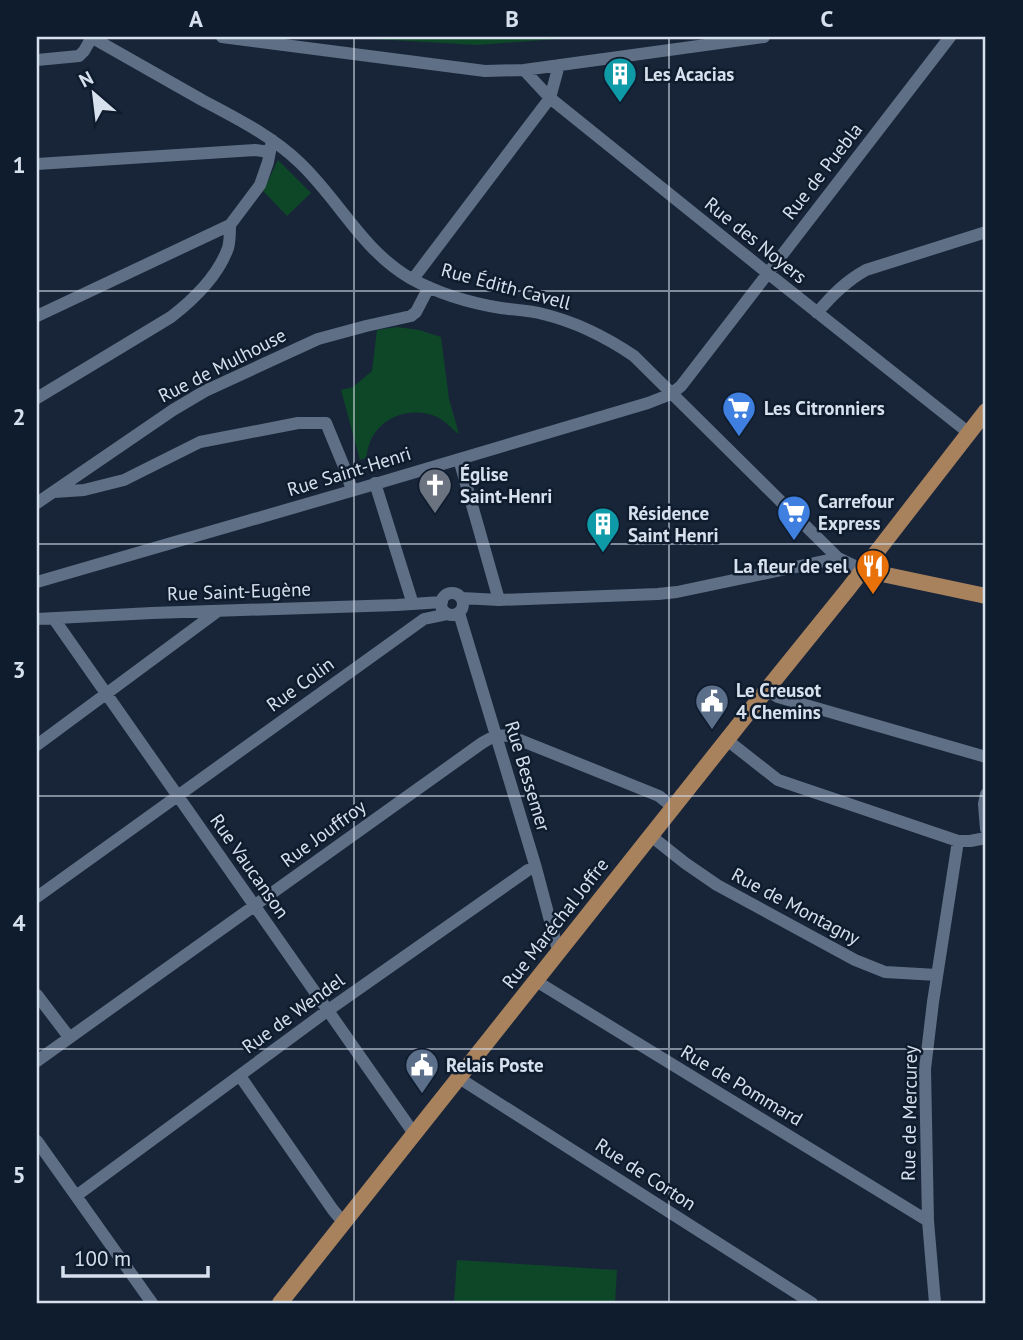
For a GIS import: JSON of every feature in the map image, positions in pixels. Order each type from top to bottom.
[{"type":"main road","name":"Rue Maréchal Joffre","points":[[280,1303],[986,411]]},
{"type":"main road","points":[[863,569],[986,596]]},
{"type":"street","points":[[37,60],[79,56],[92,37]]},
{"type":"street","name":"Rue Édith Cavell","points":[[92,37],[244,123],[271,146],[300,163],[363,239],[379,255],[413,279],[466,300],[540,313],[568,321],[596,333],[634,356],[838,558],[863,569]]},
{"type":"street","points":[[222,37],[485,71],[524,70],[764,37]]},
{"type":"street","name":"Rue de Puebla","points":[[671,394],[681,386],[950,37]]},
{"type":"street","points":[[413,279],[550,98],[559,65]]},
{"type":"street","name":"Rue des Noyers","points":[[524,70],[550,98],[969,433]]},
{"type":"street","points":[[37,163],[244,151],[271,146],[260,185],[230,225],[37,316]]},
{"type":"street","points":[[37,398],[185,306],[214,273],[226,253],[230,225]]},
{"type":"street","points":[[817,313],[837,289],[866,270],[986,232]]},
{"type":"street","name":"Rue de Mulhouse","points":[[37,503],[205,391],[318,339],[411,316],[416,312],[429,286]]},
{"type":"street","name":"Rue Saint-Henri","points":[[37,582],[671,394]]},
{"type":"street","points":[[53,492],[84,490],[124,480],[200,442],[298,423],[326,423],[352,490]]},
{"type":"street","points":[[459,459],[499,600]]},
{"type":"street","points":[[375,483],[411,604]]},
{"type":"street","points":[[462,598],[463,607],[453,614],[442,609],[443,598],[450,593],[462,598],[499,600],[658,594],[838,558]]},
{"type":"street","name":"Rue Saint-Eugène","points":[[37,619],[442,601]]},
{"type":"street","points":[[37,745],[219,611]]},
{"type":"street","name":"Rue Bessemer","points":[[453,614],[495,736],[536,868],[557,947],[561,950]]},
{"type":"street","name":"Rue Colin","points":[[37,897],[424,619],[453,614]]},
{"type":"street","name":"Rue Vaucanson","points":[[54,619],[415,1135]]},
{"type":"street","points":[[766,690],[778,696],[986,757]]},
{"type":"street","points":[[495,736],[510,736],[535,746],[659,796],[674,808]]},
{"type":"street","name":"Rue Jouffroy","points":[[37,1060],[495,736]]},
{"type":"street","points":[[727,740],[778,780],[958,841],[986,838]]},
{"type":"street","points":[[986,794],[986,826]]},
{"type":"street","name":"Rue de Montagny","points":[[651,836],[717,885],[855,960],[884,971],[937,975]]},
{"type":"street","name":"Rue de Mercurey","points":[[935,1303],[928,1221],[925,1069],[958,841]]},
{"type":"street","name":"Rue de Wendel","points":[[76,1196],[327,1012],[528,870],[536,868]]},
{"type":"street","name":"Rue de Pommard","points":[[536,981],[928,1221]]},
{"type":"street","points":[[37,995],[69,1037]]},
{"type":"street","points":[[240,1076],[344,1223]]},
{"type":"street","name":"Rue de Corton","points":[[459,1078],[812,1303]]},
{"type":"street","points":[[37,1141],[152,1303]]},
{"type":"green space","points":[[337,37],[585,37],[477,45]]},
{"type":"green space","points":[[278,160],[311,193],[287,216],[263,191]]},
{"type":"green space","points":[[397,327],[441,337],[449,399],[459,434],[440,419],[427,414],[408,413],[389,420],[382,426],[369,444],[366,458],[360,460],[341,390],[353,387],[372,371],[377,330]]},
{"type":"green space","points":[[457,1260],[617,1270],[615,1303],[454,1303]]},
{"type":"place","name":"Les Acacias","points":[[620,104]]},
{"type":"place","name":"Les Citronniers","points":[[739,438]]},
{"type":"place","name":"Église Saint-Henri","points":[[435,515]]},
{"type":"place","name":"Carrefour Express","points":[[794,542]]},
{"type":"place","name":"Résidence Saint Henri","points":[[603,554]]},
{"type":"place","name":"La fleur de sel","points":[[873,596]]},
{"type":"place","name":"Le Creusot 4 Chemins","points":[[712,731]]},
{"type":"place","name":"Relais Poste","points":[[422,1095]]}]
